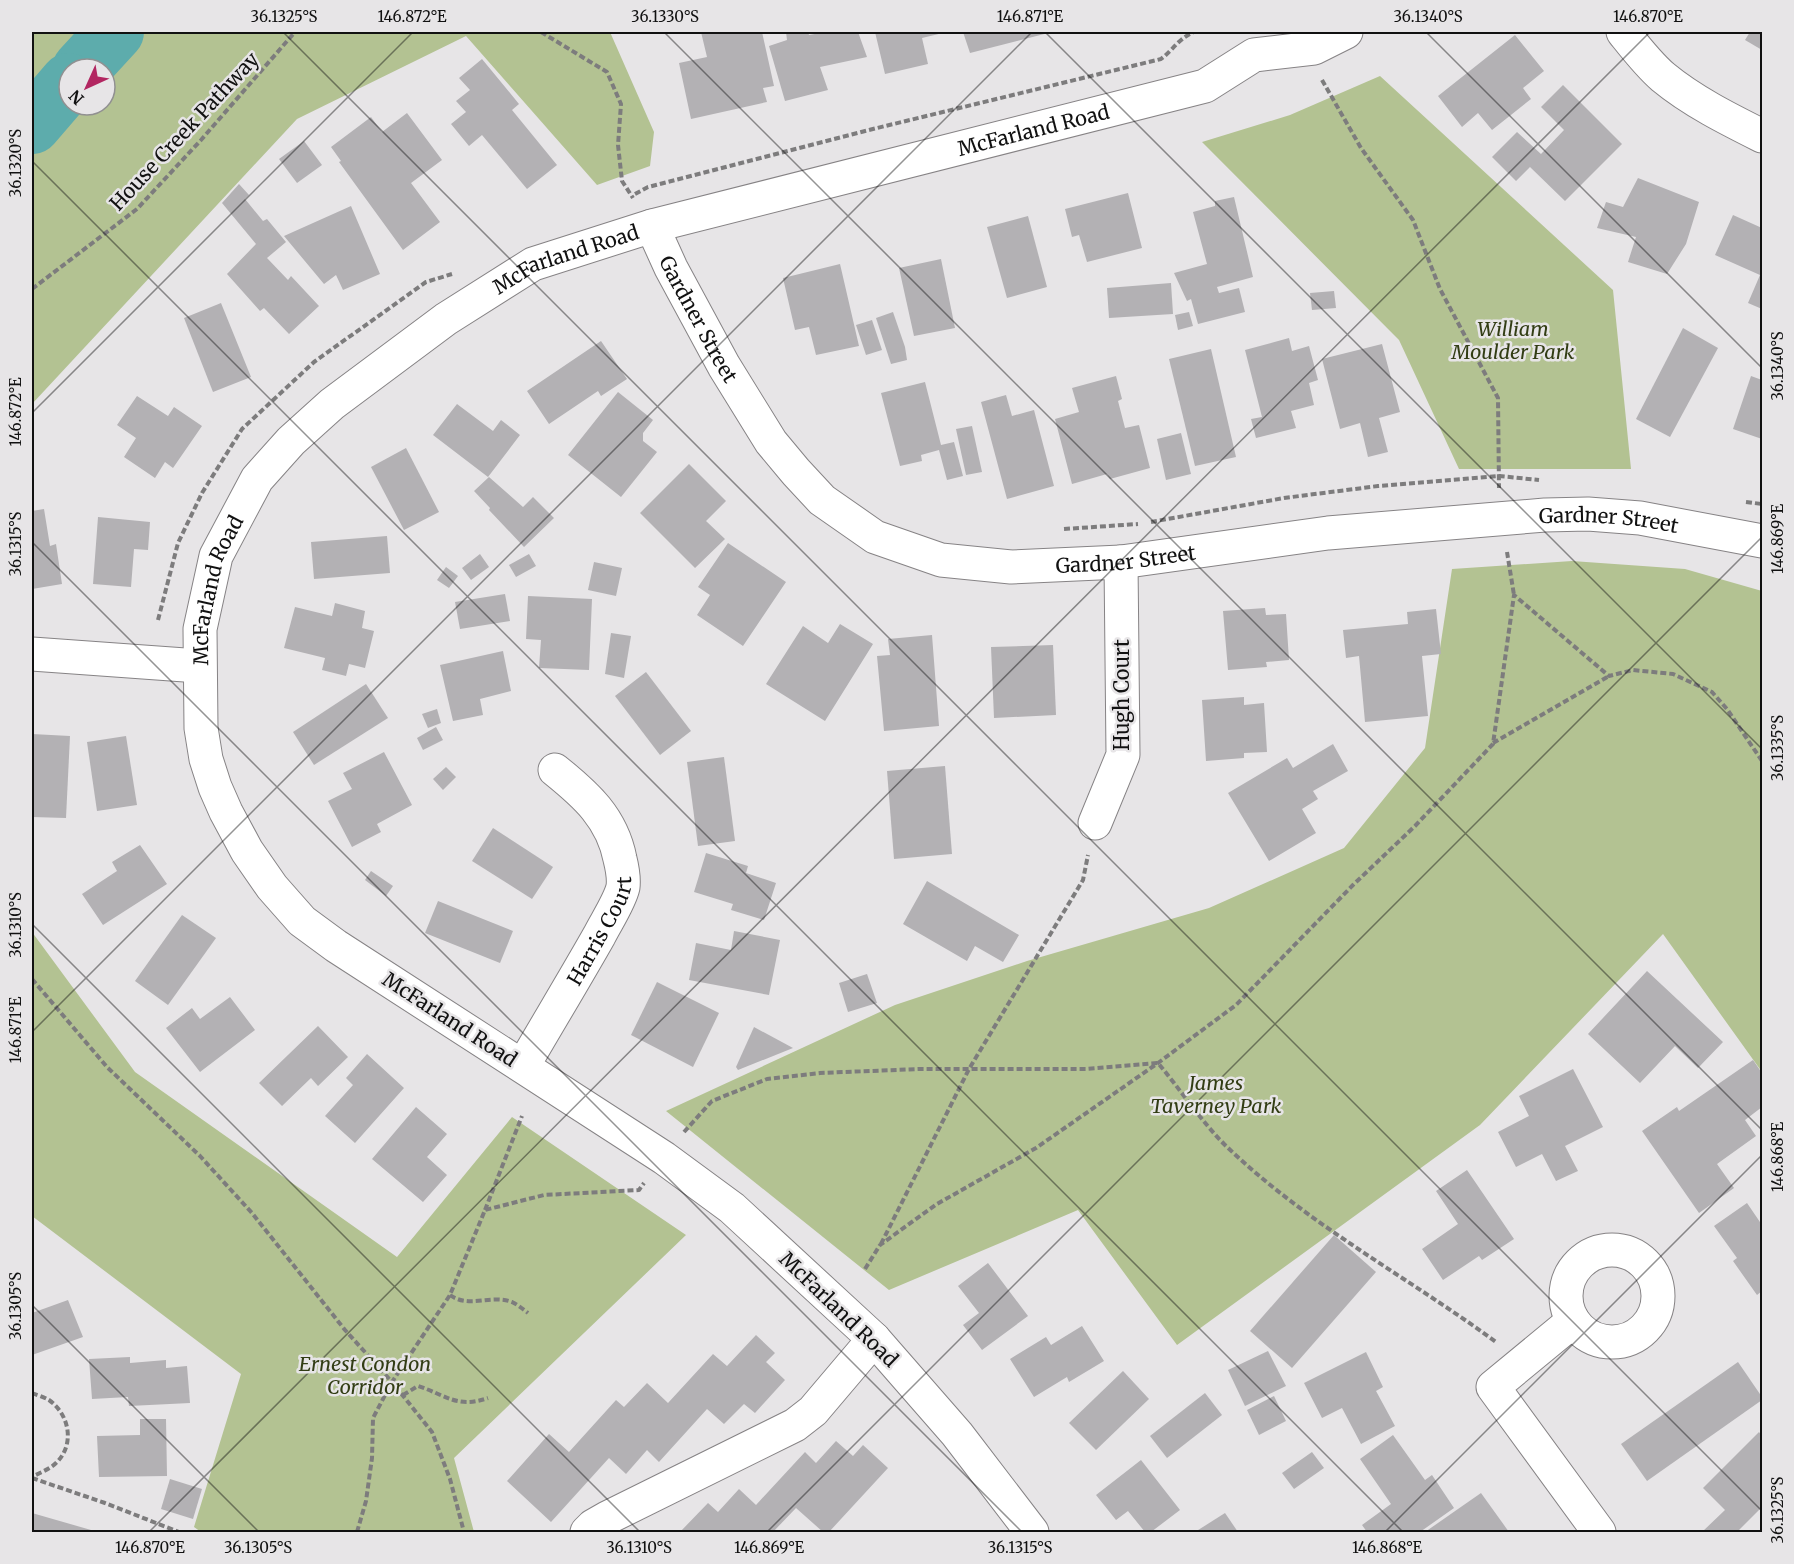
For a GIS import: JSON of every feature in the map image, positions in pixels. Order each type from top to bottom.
[{"type":"street","name":"McFarland Road","points":[[1032,1533],[957,1434],[874,1339],[732,1208],[664,1158],[336,946],[302,921],[272,887],[247,851],[215,787],[206,759],[201,728],[200,629],[216,556],[257,479],[291,441],[332,404],[446,319],[533,264],[652,226],[1205,86],[1249,43],[1314,48],[1346,32]]},
{"type":"street","points":[[1623,32],[1662,76],[1687,95],[1762,136]]},
{"type":"street","name":"Gardner Street","points":[[652,226],[670,268],[724,366],[771,442],[822,500],[849,520],[875,537],[941,560],[1011,567],[1121,562],[1328,533],[1545,515],[1588,514],[1640,518],[1762,541]]},
{"type":"street","name":"Hugh Court","points":[[1095,824],[1123,755],[1121,562]]},
{"type":"street","points":[[32,654],[199,666]]},
{"type":"street","name":"Harris Court","points":[[523,1066],[605,924],[623,887],[618,850],[612,832],[602,814],[555,770]]},
{"type":"street","points":[[1573,1321],[1493,1387],[1599,1533]]},
{"type":"street","points":[[587,1533],[593,1526],[607,1518],[795,1425],[813,1411],[874,1339]]},
{"type":"path","name":"House Creek Pathway","points":[[32,289],[137,209],[295,32]]},
{"type":"path","points":[[541,32],[607,72],[621,104],[618,145],[622,181],[652,226]]},
{"type":"path","points":[[1314,48],[1323,84],[1361,148],[1413,220],[1440,289],[1498,398],[1501,519],[1514,596],[1493,744]]},
{"type":"path","points":[[1054,530],[1141,523],[1284,498],[1378,486],[1499,476],[1544,480]]},
{"type":"path","points":[[1740,501],[1762,504]]},
{"type":"path","points":[[1514,596],[1609,676]]},
{"type":"path","points":[[880,1245],[937,1204],[1036,1148],[1158,1063],[1236,1005],[1353,885],[1415,826],[1493,744],[1609,676],[1633,670],[1673,674],[1712,692],[1762,761]]},
{"type":"path","points":[[865,1269],[880,1245],[969,1069],[1083,880],[1095,824]]},
{"type":"path","points":[[32,979],[106,1067],[200,1156],[252,1213],[345,1330],[392,1382],[432,1432],[450,1479],[464,1533]]},
{"type":"path","points":[[485,1210],[544,1195],[639,1190],[673,1145],[712,1101],[767,1078],[832,1073],[969,1069],[1086,1069],[1158,1063]]},
{"type":"path","points":[[1158,1063],[1223,1143],[1297,1207],[1454,1311],[1524,1362]]},
{"type":"path","points":[[357,1533],[366,1501],[372,1458],[374,1418],[392,1382],[450,1295],[522,1116]]},
{"type":"path","points":[[450,1295],[457,1301],[510,1301],[528,1313]]},
{"type":"path","points":[[402,1395],[418,1386],[462,1404],[475,1403],[488,1398]]},
{"type":"path","points":[[32,1393],[48,1399],[60,1410],[69,1436],[65,1451],[55,1464],[32,1478]]},
{"type":"path","points":[[32,1478],[105,1503],[179,1533]]},
{"type":"green space","points":[[32,32],[610,32],[654,132],[650,166],[597,185],[466,36],[297,119],[32,404]]},
{"type":"green space","name":"William Moulder Park","points":[[1380,76],[1613,290],[1631,469],[1459,469],[1399,340],[1202,142],[1290,115]]},
{"type":"green space","name":"James Taverney Park","points":[[1572,561],[1685,569],[1762,591],[1762,1072],[1663,934],[1480,1125],[1177,1345],[1078,1210],[889,1290],[666,1111],[895,1005],[1027,961],[1209,908],[1344,848],[1425,748],[1452,569]]},
{"type":"green space","name":"Ernest Condon Corridor","points":[[32,932],[135,1072],[397,1257],[512,1117],[686,1235],[454,1458],[474,1532],[201,1532],[194,1527],[241,1374],[32,1216]]},
{"type":"building","points":[[701,32],[762,32],[774,86],[763,88],[767,102],[691,119],[679,63],[707,57]]},
{"type":"building","points":[[786,32],[808,32],[809,35],[826,32],[858,32],[867,57],[820,67],[828,90],[785,101],[769,46],[787,40]]},
{"type":"building","points":[[875,32],[947,32],[922,38],[928,64],[885,74]]},
{"type":"building","points":[[963,32],[1052,32],[970,53]]},
{"type":"building","points":[[1750,32],[1762,32],[1762,50],[1745,40]]},
{"type":"building","points":[[1515,35],[1544,71],[1523,88],[1531,99],[1492,130],[1478,113],[1462,127],[1438,96]]},
{"type":"building","points":[[482,59],[519,104],[512,110],[557,165],[527,189],[482,135],[469,146],[451,124],[466,112],[456,101],[470,90],[459,78]]},
{"type":"building","points":[[1563,85],[1622,144],[1565,201],[1530,167],[1516,181],[1492,157],[1517,132],[1541,154],[1564,130],[1541,107]]},
{"type":"building","points":[[407,113],[442,160],[411,183],[440,222],[403,250],[339,162],[341,161],[331,147],[371,117],[382,132]]},
{"type":"building","points":[[304,141],[322,165],[297,183],[279,159]]},
{"type":"building","points":[[1638,178],[1699,202],[1686,244],[1667,274],[1628,262],[1636,237],[1597,228],[1606,202],[1623,207]]},
{"type":"building","points":[[239,184],[249,195],[245,199],[263,221],[267,219],[286,242],[267,258],[288,280],[291,276],[319,306],[289,334],[264,308],[260,311],[227,274],[256,244],[222,203]]},
{"type":"building","points":[[1128,193],[1142,248],[1087,262],[1079,235],[1072,237],[1065,209]]},
{"type":"building","points":[[1234,197],[1253,277],[1217,287],[1219,293],[1239,288],[1245,312],[1198,324],[1191,299],[1187,301],[1174,273],[1207,264],[1193,212],[1215,206],[1215,201]]},
{"type":"building","points":[[351,206],[380,274],[343,290],[336,275],[324,284],[284,236]]},
{"type":"building","points":[[1733,215],[1762,228],[1762,309],[1748,303],[1760,275],[1715,255]]},
{"type":"building","points":[[1028,216],[1047,287],[1007,298],[987,227]]},
{"type":"building","points":[[941,259],[955,328],[914,336],[899,268]]},
{"type":"building","points":[[840,264],[859,346],[816,355],[809,327],[795,330],[783,278]]},
{"type":"building","points":[[1171,283],[1173,314],[1109,318],[1107,288]]},
{"type":"building","points":[[1334,291],[1336,308],[1312,310],[1310,293]]},
{"type":"building","points":[[221,303],[251,377],[213,392],[184,318]]},
{"type":"building","points":[[893,312],[907,360],[891,364],[876,318]]},
{"type":"building","points":[[1189,312],[1193,326],[1178,330],[1175,315]]},
{"type":"building","points":[[872,320],[882,350],[866,355],[856,325]]},
{"type":"building","points":[[1683,328],[1718,348],[1670,437],[1636,419]]},
{"type":"building","points":[[1289,338],[1292,351],[1309,346],[1318,380],[1309,383],[1314,405],[1291,411],[1296,428],[1256,438],[1251,419],[1262,417],[1245,350]]},
{"type":"building","points":[[601,341],[627,379],[601,396],[598,391],[549,424],[527,391]]},
{"type":"building","points":[[1382,344],[1400,412],[1379,418],[1388,452],[1368,457],[1360,423],[1340,429],[1322,359]]},
{"type":"building","points":[[1211,349],[1236,457],[1195,466],[1169,359]]},
{"type":"building","points":[[1116,376],[1122,399],[1118,401],[1125,428],[1139,425],[1150,468],[1110,479],[1107,474],[1072,484],[1055,419],[1079,412],[1072,388]]},
{"type":"building","points":[[1751,376],[1762,380],[1762,439],[1733,429]]},
{"type":"building","points":[[925,382],[941,445],[954,442],[963,476],[947,480],[939,450],[921,455],[922,461],[900,466],[881,393]]},
{"type":"building","points":[[618,392],[653,420],[643,433],[643,441],[657,452],[621,497],[568,455]]},
{"type":"building","points":[[1006,395],[1012,416],[1034,410],[1054,486],[1007,499],[981,402]]},
{"type":"building","points":[[137,396],[168,416],[174,407],[202,426],[173,468],[165,462],[155,478],[124,457],[136,438],[117,425]]},
{"type":"building","points":[[457,404],[493,431],[501,420],[520,435],[488,477],[433,435]]},
{"type":"building","points":[[972,426],[982,472],[966,475],[956,429]]},
{"type":"building","points":[[1181,433],[1191,474],[1166,480],[1157,439]]},
{"type":"building","points":[[406,448],[439,512],[404,530],[371,467]]},
{"type":"building","points":[[689,464],[726,501],[706,521],[725,539],[695,568],[640,513]]},
{"type":"building","points":[[489,477],[523,507],[533,497],[554,518],[524,547],[474,491]]},
{"type":"building","points":[[44,509],[50,546],[56,544],[62,584],[32,589],[32,511]]},
{"type":"building","points":[[98,517],[150,522],[148,550],[134,549],[131,587],[93,584]]},
{"type":"building","points":[[387,536],[390,573],[314,579],[311,542]]},
{"type":"building","points":[[728,543],[786,582],[743,646],[697,615],[710,595],[698,587]]},
{"type":"building","points":[[480,554],[489,567],[471,580],[462,568]]},
{"type":"building","points":[[529,554],[536,566],[516,577],[509,565]]},
{"type":"building","points":[[594,562],[622,568],[616,596],[588,590]]},
{"type":"building","points":[[446,567],[458,576],[449,588],[437,580]]},
{"type":"building","points":[[505,594],[510,621],[460,629],[455,602]]},
{"type":"building","points":[[528,596],[592,599],[589,670],[539,668],[541,640],[526,639]]},
{"type":"building","points":[[335,603],[365,611],[362,628],[374,631],[365,668],[349,664],[346,676],[322,670],[325,658],[284,648],[295,607],[332,616]]},
{"type":"building","points":[[1265,608],[1266,615],[1286,614],[1289,660],[1266,662],[1267,667],[1228,670],[1223,611]]},
{"type":"building","points":[[1436,609],[1441,654],[1422,656],[1428,716],[1365,722],[1359,656],[1346,658],[1343,630],[1408,624],[1407,612]]},
{"type":"building","points":[[840,624],[873,644],[825,721],[766,684],[803,626],[828,643]]},
{"type":"building","points":[[611,633],[631,636],[624,678],[605,674]]},
{"type":"building","points":[[932,635],[939,726],[884,731],[877,656],[890,655],[888,639]]},
{"type":"building","points":[[1053,645],[1056,715],[994,718],[991,647]]},
{"type":"building","points":[[503,651],[511,691],[480,699],[483,715],[453,721],[440,665]]},
{"type":"building","points":[[646,672],[691,731],[660,755],[615,696]]},
{"type":"building","points":[[366,684],[388,718],[314,765],[293,732]]},
{"type":"building","points":[[1244,697],[1244,705],[1264,703],[1267,752],[1244,753],[1244,758],[1206,761],[1202,700]]},
{"type":"building","points":[[437,709],[441,723],[428,728],[422,714]]},
{"type":"building","points":[[436,727],[443,740],[423,750],[417,738]]},
{"type":"building","points":[[32,734],[70,736],[66,818],[32,817]]},
{"type":"building","points":[[126,736],[137,805],[97,811],[87,742]]},
{"type":"building","points":[[1333,744],[1348,771],[1313,791],[1318,799],[1302,809],[1316,833],[1269,861],[1228,793],[1287,758],[1293,768]]},
{"type":"building","points":[[384,752],[412,805],[377,824],[381,832],[352,847],[328,801],[352,789],[343,773]]},
{"type":"building","points":[[724,757],[735,841],[698,846],[687,762]]},
{"type":"building","points":[[945,766],[952,854],[894,859],[887,771]]},
{"type":"building","points":[[446,767],[456,777],[443,790],[433,779]]},
{"type":"building","points":[[493,828],[553,867],[532,899],[472,861]]},
{"type":"building","points":[[140,845],[167,884],[103,925],[82,894],[117,871],[112,862]]},
{"type":"building","points":[[706,853],[748,866],[746,873],[776,883],[764,920],[731,910],[733,904],[694,892]]},
{"type":"building","points":[[371,871],[393,886],[386,896],[365,880]]},
{"type":"building","points":[[927,881],[1019,935],[1003,962],[975,946],[967,961],[903,924]]},
{"type":"building","points":[[438,901],[513,931],[500,963],[425,933]]},
{"type":"building","points":[[182,915],[216,938],[168,1005],[135,981]]},
{"type":"building","points":[[734,931],[780,940],[769,995],[689,980],[696,943],[731,950]]},
{"type":"building","points":[[1647,971],[1723,1042],[1698,1068],[1675,1046],[1640,1083],[1588,1034]]},
{"type":"building","points":[[867,974],[877,1003],[848,1012],[839,983]]},
{"type":"building","points":[[657,982],[719,1013],[693,1067],[631,1035]]},
{"type":"building","points":[[230,997],[255,1030],[200,1072],[166,1028],[192,1008],[200,1019]]},
{"type":"building","points":[[318,1026],[348,1057],[318,1086],[311,1078],[282,1106],[259,1083]]},
{"type":"building","points":[[754,1027],[793,1048],[738,1070],[736,1067]]},
{"type":"building","points":[[367,1054],[404,1088],[355,1143],[325,1116],[353,1085],[346,1078]]},
{"type":"building","points":[[1753,1060],[1762,1073],[1762,1107],[1745,1120],[1756,1136],[1717,1164],[1734,1188],[1699,1213],[1642,1131],[1677,1107],[1679,1111]]},
{"type":"building","points":[[1573,1069],[1603,1127],[1565,1146],[1578,1171],[1556,1181],[1542,1154],[1516,1167],[1498,1132],[1529,1116],[1519,1096]]},
{"type":"building","points":[[416,1107],[447,1134],[427,1157],[447,1175],[423,1202],[372,1159]]},
{"type":"building","points":[[1467,1170],[1514,1239],[1482,1260],[1479,1256],[1443,1280],[1422,1249],[1458,1224],[1436,1191]]},
{"type":"building","points":[[1747,1203],[1762,1225],[1762,1291],[1757,1295],[1733,1261],[1737,1258],[1714,1226]]},
{"type":"building","points":[[1334,1235],[1376,1272],[1292,1368],[1250,1331]]},
{"type":"building","points":[[988,1263],[1028,1316],[982,1350],[963,1325],[979,1313],[958,1286]]},
{"type":"building","points":[[68,1300],[83,1337],[32,1355],[32,1313]]},
{"type":"building","points":[[1082,1326],[1104,1361],[1069,1382],[1067,1377],[1034,1397],[1010,1359],[1046,1337],[1051,1345]]},
{"type":"building","points":[[756,1335],[775,1353],[766,1362],[785,1380],[755,1413],[744,1404],[724,1424],[707,1409],[659,1462],[647,1450],[626,1474],[609,1458],[551,1522],[507,1481],[549,1434],[569,1452],[616,1400],[624,1407],[647,1383],[668,1403],[713,1354],[727,1366]]},
{"type":"building","points":[[1268,1351],[1286,1386],[1245,1406],[1228,1370]]},
{"type":"building","points":[[1366,1352],[1383,1387],[1376,1391],[1395,1426],[1361,1444],[1342,1408],[1322,1418],[1304,1383]]},
{"type":"building","points":[[130,1357],[130,1363],[166,1360],[166,1368],[187,1366],[190,1403],[129,1406],[128,1397],[92,1399],[89,1359]]},
{"type":"building","points":[[1738,1362],[1762,1400],[1647,1481],[1621,1444]]},
{"type":"building","points":[[1123,1371],[1149,1399],[1096,1450],[1069,1423]]},
{"type":"building","points":[[1205,1393],[1222,1415],[1167,1458],[1150,1436]]},
{"type":"building","points":[[1274,1396],[1286,1421],[1259,1435],[1247,1410]]},
{"type":"building","points":[[140,1419],[166,1419],[167,1476],[99,1477],[97,1436],[140,1435]]},
{"type":"building","points":[[1759,1432],[1762,1436],[1762,1507],[1737,1532],[1702,1532],[1725,1510],[1703,1488]]},
{"type":"building","points":[[1393,1435],[1425,1480],[1432,1475],[1454,1508],[1420,1532],[1367,1532],[1362,1525],[1391,1504],[1360,1459]]},
{"type":"building","points":[[836,1441],[853,1456],[863,1445],[888,1468],[829,1532],[823,1532],[796,1508],[773,1532],[680,1532],[708,1503],[718,1512],[739,1489],[756,1505],[805,1452],[816,1463]]},
{"type":"building","points":[[1312,1452],[1324,1468],[1294,1489],[1282,1473]]},
{"type":"building","points":[[1141,1460],[1180,1510],[1151,1532],[1145,1532],[1128,1511],[1116,1520],[1096,1495]]},
{"type":"building","points":[[170,1479],[202,1489],[193,1519],[161,1509]]},
{"type":"building","points":[[1481,1493],[1509,1532],[1425,1532]]},
{"type":"building","points":[[32,1513],[98,1532],[32,1532]]},
{"type":"building","points":[[1225,1513],[1238,1532],[1195,1532]]},
{"type":"waterway","points":[[92,57],[115,32]]},
{"type":"waterway","points":[[32,125],[57,96]]}]
